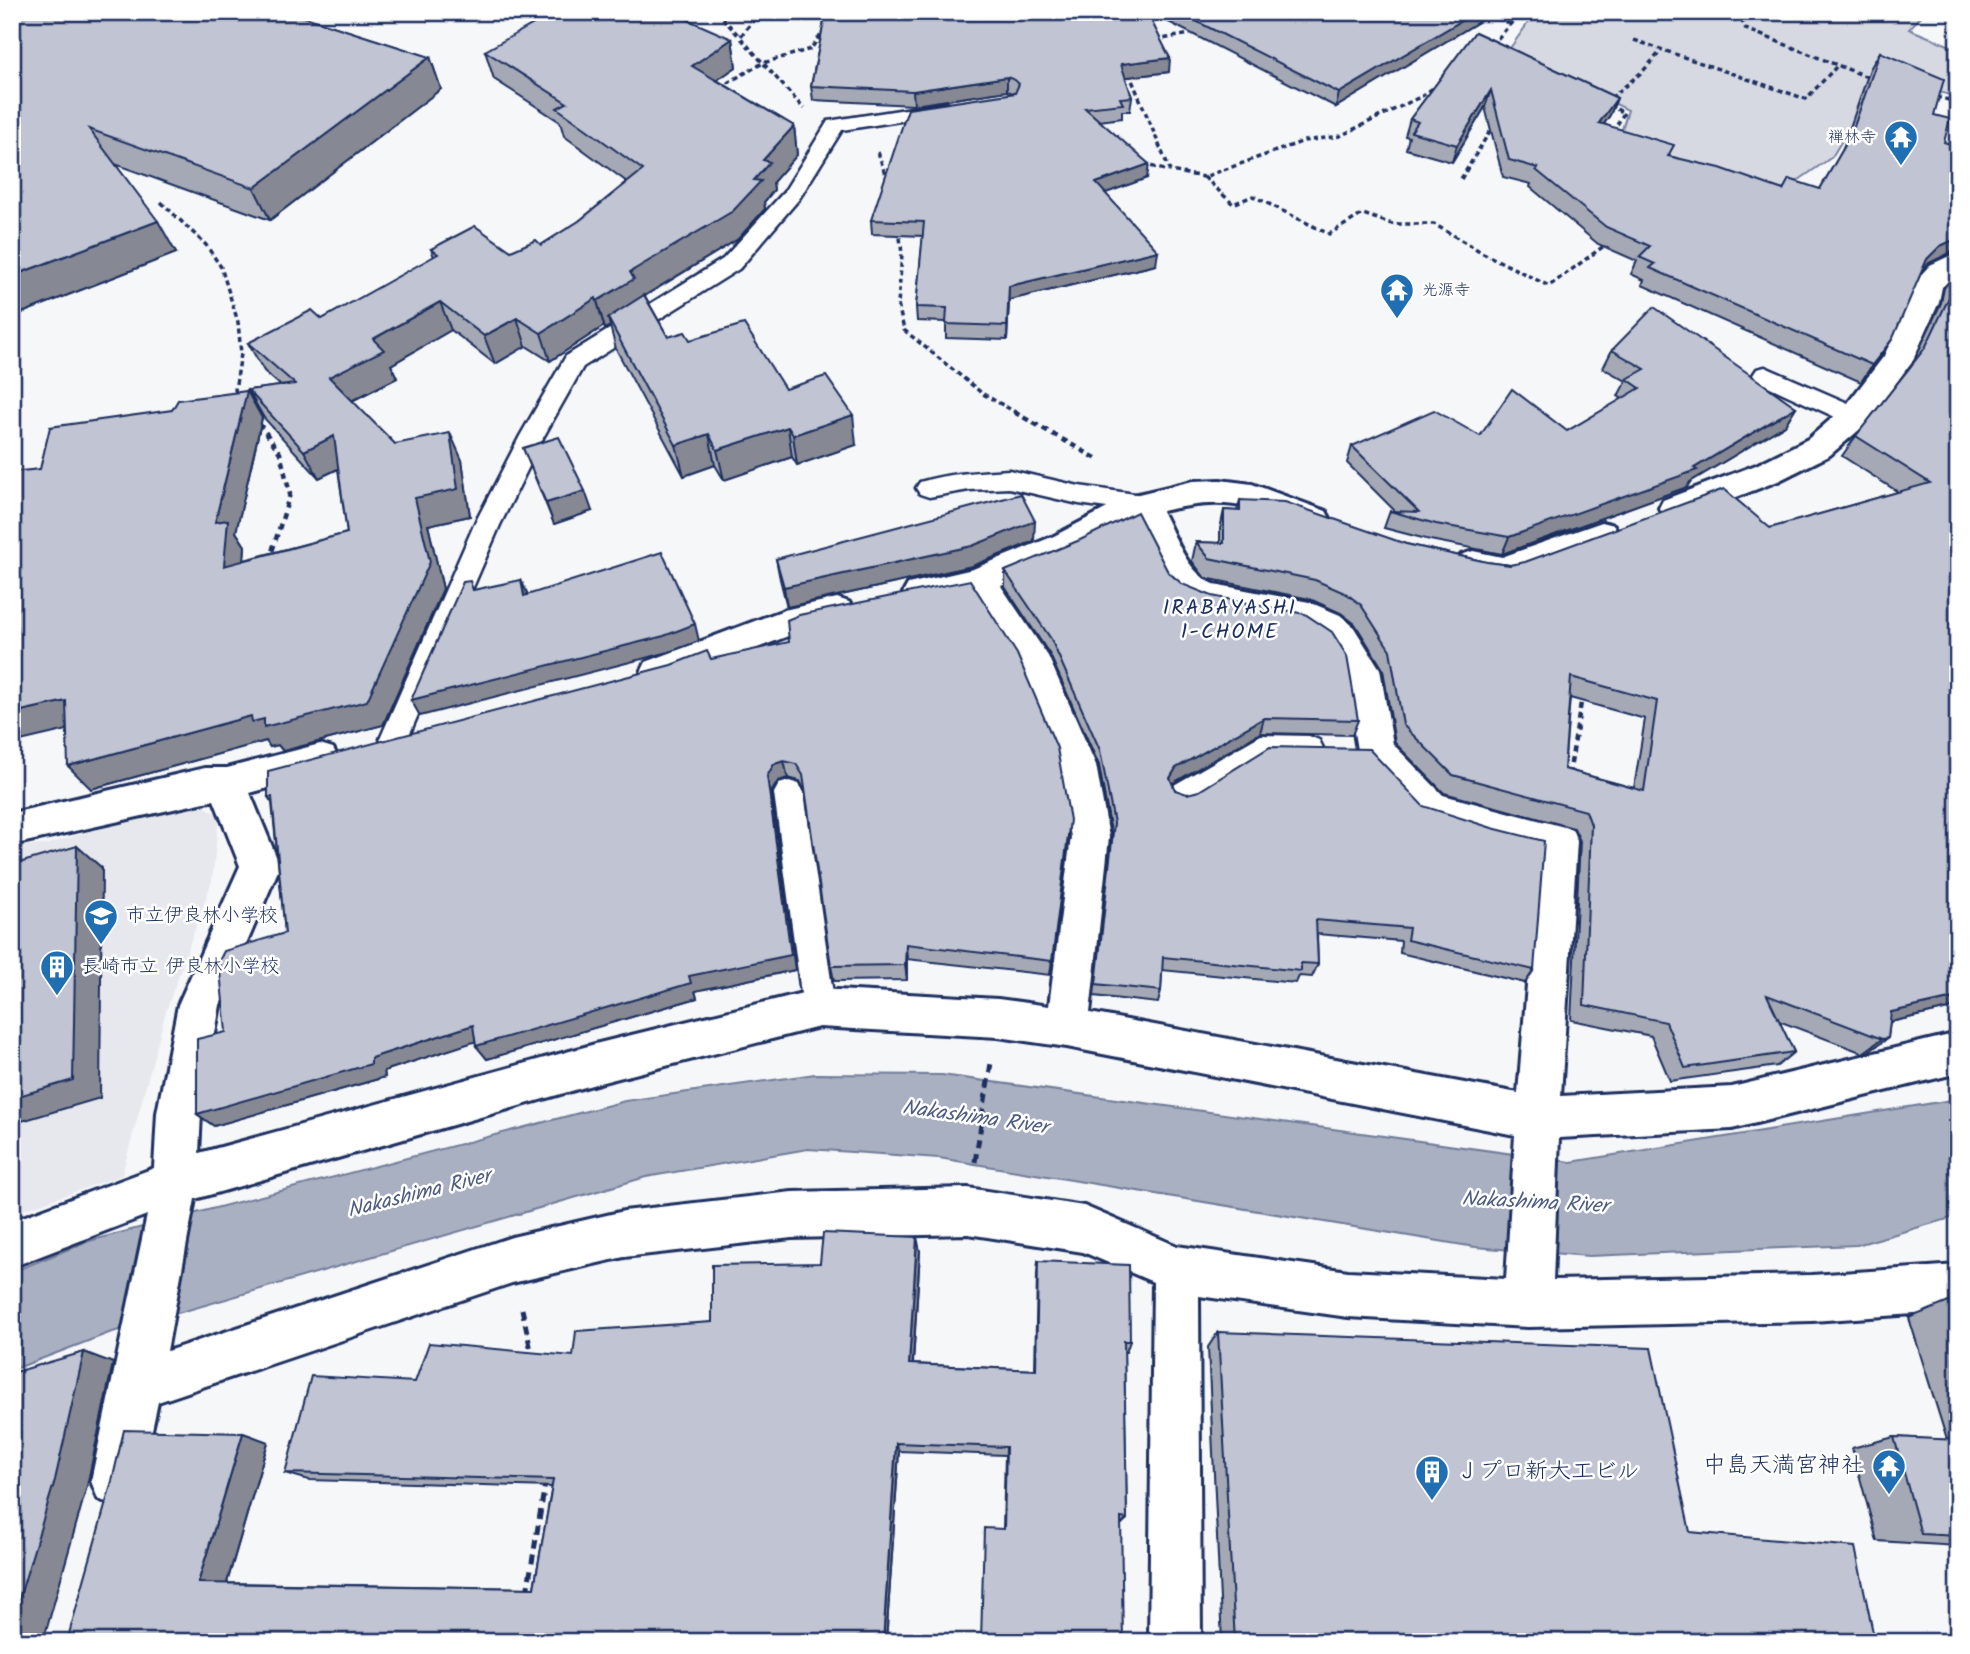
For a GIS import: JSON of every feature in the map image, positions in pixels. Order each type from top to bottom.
[{"type":"street","points":[[1441,558],[1503,570],[1766,473],[1819,447],[1855,416],[1898,360],[1924,302],[1928,285],[1940,271],[1958,261]]},
{"type":"street","points":[[626,681],[676,667],[796,619],[979,581],[1066,545],[1142,504],[1193,492],[1252,496],[1343,531]]},
{"type":"street","points":[[1142,504],[1180,578],[1192,589],[1209,596],[1310,615],[1341,636],[1362,669],[1355,749],[1430,807],[1474,821],[1558,841],[1528,1304]]},
{"type":"street","points":[[979,581],[1035,666],[1077,765],[1090,837],[1067,1028]]},
{"type":"street","points":[[12,829],[205,784],[227,784],[372,745],[430,733]]},
{"type":"street","points":[[105,1524],[137,1385],[176,1182],[179,1113],[199,1005],[260,866],[227,784]]},
{"type":"street","points":[[12,1244],[176,1182],[599,1063],[819,1008],[998,1018],[1067,1028],[1538,1118],[1732,1108],[1958,1053]]},
{"type":"street","points":[[137,1385],[512,1259],[624,1234],[792,1215],[968,1211],[1084,1229],[1177,1269],[1348,1294],[1528,1304],[1812,1298],[1958,1288]]},
{"type":"street","points":[[1175,1642],[1177,1269]]},
{"type":"lane","points":[[372,745],[532,436],[574,362],[731,264],[792,195],[835,125],[969,106]]},
{"type":"lane","points":[[1765,375],[1855,416]]},
{"type":"lane","points":[[929,488],[969,481],[1009,479],[1079,495],[1142,504]]},
{"type":"lane","points":[[1184,794],[1261,747],[1355,749]]},
{"type":"lane","points":[[789,793],[819,1008]]},
{"type":"path","points":[[717,12],[805,110],[835,125]]},
{"type":"path","points":[[740,37],[760,12]]},
{"type":"path","points":[[1481,12],[1511,24]]},
{"type":"path","points":[[1487,50],[1521,12]]},
{"type":"path","points":[[1737,12],[1746,29],[1836,67],[1872,79]]},
{"type":"path","points":[[1144,42],[1198,32]]},
{"type":"path","points":[[715,90],[763,63],[811,49],[819,37],[831,33]]},
{"type":"path","points":[[1634,40],[1806,99],[1836,67]]},
{"type":"path","points":[[1612,134],[1624,113],[1605,103],[1643,71],[1662,50]]},
{"type":"path","points":[[1128,72],[1170,172]]},
{"type":"path","points":[[1133,161],[1170,172],[1203,177],[1304,141],[1340,136],[1422,96],[1444,80]]},
{"type":"path","points":[[1925,95],[1958,102]]},
{"type":"path","points":[[1461,179],[1497,120]]},
{"type":"path","points":[[868,121],[887,181]]},
{"type":"path","points":[[1203,177],[1233,204],[1253,196],[1329,234],[1363,214],[1392,224],[1434,224],[1483,253],[1549,286],[1615,239]]},
{"type":"path","points":[[161,202],[206,246],[221,267],[238,322],[241,354],[235,390],[243,400]]},
{"type":"path","points":[[897,218],[903,254],[897,303],[898,317],[904,330],[983,394],[1119,471],[1142,504]]},
{"type":"path","points":[[257,421],[279,453],[290,494],[270,558]]},
{"type":"path","points":[[1558,841],[1583,696]]},
{"type":"path","points":[[968,1211],[998,1018]]},
{"type":"path","points":[[512,1259],[534,1365]]},
{"type":"path","points":[[525,1602],[547,1470]]},
{"type":"shaded area","points":[[1536,12],[1925,12],[1909,29],[1958,49],[1958,97],[1880,77],[1832,157],[1783,191],[1618,142],[1628,110],[1508,51]]},
{"type":"shaded area","name":"市立伊良林小学校","points":[[196,800],[219,816],[212,881],[166,1011],[122,1175],[12,1214],[12,846],[44,845]]},
{"type":"water","name":"Nakashima River","points":[[815,1074],[942,1075],[1571,1162],[1958,1099],[1958,1216],[1857,1245],[1589,1256],[1475,1247],[939,1158],[808,1149],[646,1177],[109,1333],[12,1370],[12,1272],[89,1241],[625,1101]]},
{"type":"building","points":[[20,12],[289,12],[430,57],[254,188],[89,129],[158,221],[12,276],[12,19]]},
{"type":"building","points":[[555,12],[670,12],[732,39],[692,66],[794,126],[763,160],[770,162],[754,180],[761,181],[733,211],[630,272],[634,279],[597,301],[596,298],[541,333],[517,318],[484,336],[440,302],[373,339],[384,350],[329,377],[395,444],[450,433],[458,489],[415,498],[430,562],[367,701],[264,727],[264,719],[252,722],[251,716],[68,766],[66,701],[12,713],[12,472],[40,469],[50,427],[172,410],[178,400],[247,391],[215,522],[228,520],[224,566],[347,533],[334,436],[304,451],[248,390],[295,384],[248,343],[312,310],[322,319],[438,254],[431,249],[475,226],[511,251],[536,240],[541,245],[579,221],[643,170],[557,108],[567,103],[485,51]]},
{"type":"building","points":[[826,12],[1147,12],[1170,58],[1121,64],[1132,97],[1120,98],[1123,104],[1085,108],[1149,164],[1096,183],[1158,251],[1009,286],[1007,326],[946,324],[947,308],[916,307],[924,222],[871,220],[908,109],[1015,93],[1019,84],[1007,77],[913,91],[811,86]]},
{"type":"building","points":[[1178,12],[1476,12],[1339,93]]},
{"type":"building","points":[[1475,32],[1617,98],[1599,123],[1674,145],[1668,156],[1720,168],[1783,190],[1789,179],[1820,189],[1851,135],[1880,52],[1944,79],[1934,115],[1950,119],[1944,142],[1950,144],[1958,204],[1958,238],[1940,246],[1927,259],[1893,338],[1872,365],[1650,268],[1655,264],[1639,257],[1650,246],[1606,227],[1536,170],[1538,168],[1509,160],[1491,90],[1457,145],[1411,132],[1418,122],[1410,119]]},
{"type":"building","points":[[1958,272],[1958,997],[1891,1012],[1888,1038],[1882,1039],[1767,995],[1794,1052],[1685,1068],[1666,1022],[1584,1005],[1591,825],[1586,811],[1453,775],[1403,725],[1390,650],[1361,605],[1347,594],[1315,580],[1209,558],[1196,542],[1224,543],[1224,510],[1240,511],[1240,500],[1285,502],[1406,544],[1510,565],[1525,562],[1724,489],[1770,528],[1930,483],[1856,436],[1925,348],[1956,283]],"holes":[[[1571,677],[1657,701],[1644,791],[1564,769]]]},
{"type":"building","points":[[644,295],[668,337],[685,332],[690,340],[744,324],[785,389],[826,376],[853,415],[793,435],[788,427],[717,450],[709,434],[676,445],[608,318]]},
{"type":"building","points":[[1654,307],[1796,407],[1694,468],[1697,470],[1509,537],[1436,524],[1390,511],[1419,512],[1352,446],[1434,410],[1480,436],[1512,389],[1567,431],[1640,388],[1627,379],[1645,369],[1612,350]]},
{"type":"building","points":[[559,437],[585,491],[546,503],[523,448]]},
{"type":"building","points":[[1021,494],[1035,521],[972,546],[784,587],[776,559]]},
{"type":"building","points":[[1137,512],[1168,572],[1182,584],[1212,596],[1305,614],[1332,632],[1347,656],[1358,720],[1264,718],[1176,768],[1170,778],[1175,790],[1187,794],[1199,791],[1270,747],[1369,749],[1423,806],[1544,841],[1534,970],[1407,940],[1409,928],[1316,920],[1318,964],[1301,963],[1301,971],[1163,957],[1161,991],[1096,984],[1114,823],[1100,750],[1051,639],[1005,571],[1080,540]]},
{"type":"building","points":[[662,552],[695,624],[664,636],[411,700],[463,582],[470,581],[473,590],[521,580],[524,596]]},
{"type":"building","points":[[970,580],[1017,654],[1057,748],[1070,820],[1052,961],[906,944],[905,965],[831,966],[803,775],[796,764],[784,761],[774,764],[767,776],[791,955],[689,976],[691,983],[476,1046],[473,1025],[371,1058],[371,1064],[197,1114],[197,1039],[226,1032],[219,961],[224,951],[285,933],[272,797],[268,797],[268,771],[671,665],[707,651],[711,659],[789,642],[787,620],[799,615]]},
{"type":"building","name":"長崎市立 伊良林小学校","points":[[77,846],[73,1080],[12,1098],[12,865]]},
{"type":"building","points":[[823,1233],[917,1237],[909,1364],[1036,1370],[1038,1261],[1129,1265],[1130,1341],[1124,1341],[1127,1519],[1121,1518],[1123,1642],[981,1642],[984,1528],[1004,1529],[1006,1447],[896,1443],[883,1642],[56,1642],[67,1641],[124,1430],[243,1433],[198,1583],[534,1588],[553,1480],[285,1473],[311,1376],[415,1382],[429,1343],[573,1356],[576,1331],[712,1322],[712,1265],[820,1263]]},
{"type":"building","points":[[1951,1301],[1958,1301],[1958,1321]]},
{"type":"building","name":"Ｊプロ新大工ビル","points":[[1218,1332],[1651,1348],[1690,1532],[1855,1547],[1875,1642],[1235,1642]]},
{"type":"building","points":[[84,1352],[55,1480],[12,1622],[12,1373]]},
{"type":"building","points":[[1894,1437],[1958,1440],[1958,1536],[1921,1534]]},
{"type":"place","name":"禅林寺","points":[[1901,167]]},
{"type":"place","name":"光源寺","points":[[1397,320]]},
{"type":"place","name":"市立伊良林小学校","points":[[101,946]]},
{"type":"place","name":"長崎市立 伊良林小学校","points":[[57,997]]},
{"type":"place","name":"中島天満宮神社","points":[[1889,1496]]},
{"type":"place","name":"Ｊプロ新大工ビル","points":[[1432,1502]]},
{"type":"district","name":"IRABAYASHI 1-CHOME","points":[[1230,620]]}]
